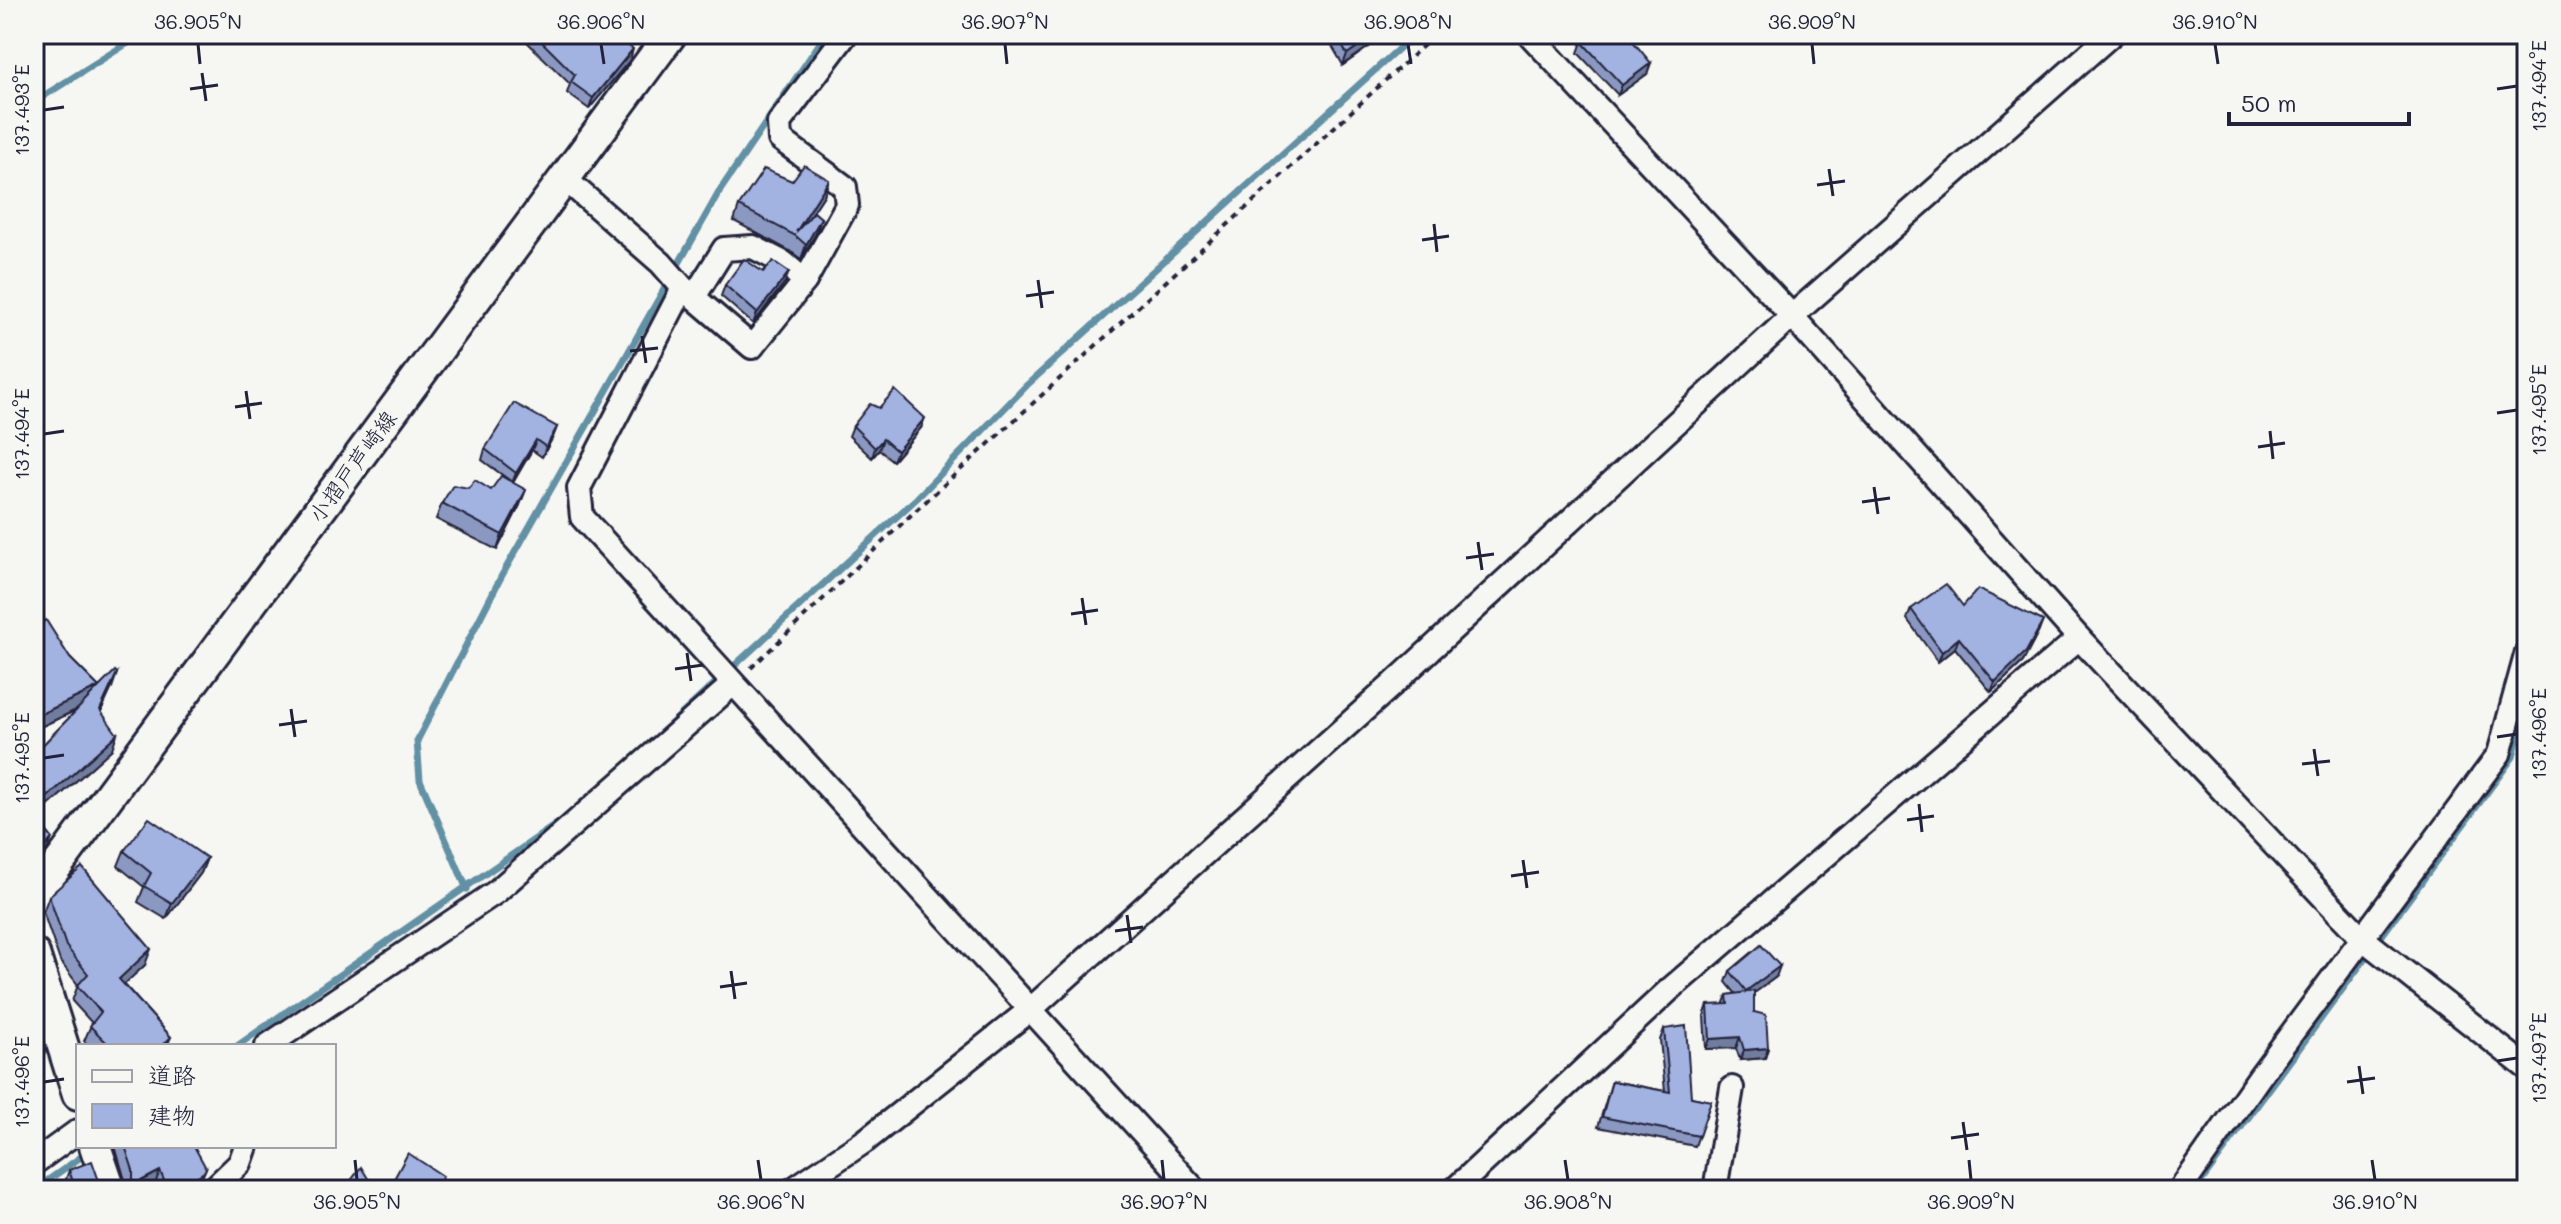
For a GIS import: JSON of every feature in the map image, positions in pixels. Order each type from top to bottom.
[{"type":"main road","name":"小摺戸芦崎線","points":[[34,897],[671,34]]},
{"type":"main road","points":[[34,954],[76,1088]]},
{"type":"main road","points":[[96,1148],[110,1190]]},
{"type":"street","points":[[564,178],[661,263],[688,293],[752,347],[805,281],[847,205],[845,187],[780,139],[779,123],[846,34]]},
{"type":"street","points":[[1529,34],[1792,316],[2079,638],[2362,938],[2527,1068]]},
{"type":"street","points":[[792,1190],[865,1141],[1031,1009],[1392,685],[1792,316],[2112,34]]},
{"type":"street","points":[[805,281],[784,263],[753,247],[724,249],[688,293],[579,488],[582,517],[1195,1190]]},
{"type":"street","points":[[1454,1190],[1668,991],[2079,638]]},
{"type":"street","points":[[2180,1190],[2499,754],[2527,652]]},
{"type":"street","points":[[270,1044],[496,892],[733,684]]},
{"type":"street","points":[[1715,1190],[1732,1088]]},
{"type":"street","points":[[34,1163],[76,1132]]},
{"type":"street","points":[[212,1190],[240,1163],[245,1148]]},
{"type":"path","points":[[733,684],[911,515],[1436,34]]},
{"type":"building","points":[[534,34],[612,34],[633,49],[593,98],[571,82],[575,75]]},
{"type":"building","points":[[1335,34],[1376,34],[1347,54]]},
{"type":"building","points":[[1592,34],[1627,34],[1651,63],[1622,85],[1582,42]]},
{"type":"building","points":[[804,165],[829,180],[796,232],[814,212],[821,218],[806,245],[796,236],[739,206],[764,169],[792,181]]},
{"type":"building","points":[[744,259],[763,272],[773,261],[789,272],[757,313],[725,285]]},
{"type":"building","points":[[895,390],[925,418],[897,451],[883,439],[875,448],[853,426],[870,404],[879,408]]},
{"type":"building","points":[[514,403],[557,427],[546,447],[536,440],[516,473],[485,449]]},
{"type":"building","points":[[501,476],[526,490],[502,535],[442,503],[453,485],[468,488],[475,480],[491,490]]},
{"type":"building","points":[[34,574],[41,581],[34,588]]},
{"type":"building","points":[[1946,584],[1963,606],[1978,589],[2043,621],[2026,652],[1995,682],[1959,638],[1942,652],[1911,609]]},
{"type":"building","points":[[46,620],[70,658],[99,687],[34,717],[34,628]]},
{"type":"building","points":[[115,671],[117,673],[100,710],[117,734],[43,801],[34,791],[34,754]]},
{"type":"building","points":[[34,816],[52,838],[41,852],[34,846]]},
{"type":"building","points":[[149,818],[207,858],[172,903],[144,886],[151,873],[124,851]]},
{"type":"building","points":[[82,867],[151,949],[119,979],[171,1037],[164,1044],[108,1044],[90,1026],[101,1012],[77,986],[88,974],[66,946],[49,896]]},
{"type":"building","points":[[1761,945],[1780,966],[1746,991],[1730,971]]},
{"type":"building","points":[[1754,991],[1754,1012],[1766,1015],[1768,1048],[1744,1050],[1740,1037],[1710,1039],[1708,1005],[1728,1004],[1727,995]]},
{"type":"building","points":[[1686,1026],[1691,1097],[1711,1101],[1699,1136],[1602,1117],[1612,1081],[1670,1092],[1664,1029]]},
{"type":"building","points":[[126,1148],[195,1148],[206,1168],[175,1190],[168,1190],[160,1171],[126,1189],[133,1179]]},
{"type":"building","points":[[408,1153],[443,1176],[435,1190],[388,1190]]},
{"type":"building","points":[[92,1161],[99,1181],[108,1190],[49,1190],[73,1182],[69,1170]]},
{"type":"building","points":[[361,1167],[375,1190],[344,1190]]},
{"type":"waterway","points":[[34,102],[142,34]]},
{"type":"waterway","points":[[467,889],[420,780],[417,741],[501,577],[721,189],[826,34]]},
{"type":"waterway","points":[[660,734],[917,498],[1027,385],[1415,34]]},
{"type":"waterway","points":[[2195,1190],[2513,757],[2527,700]]},
{"type":"waterway","points":[[240,1044],[561,821]]},
{"type":"waterway","points":[[34,1190],[88,1152]]}]
